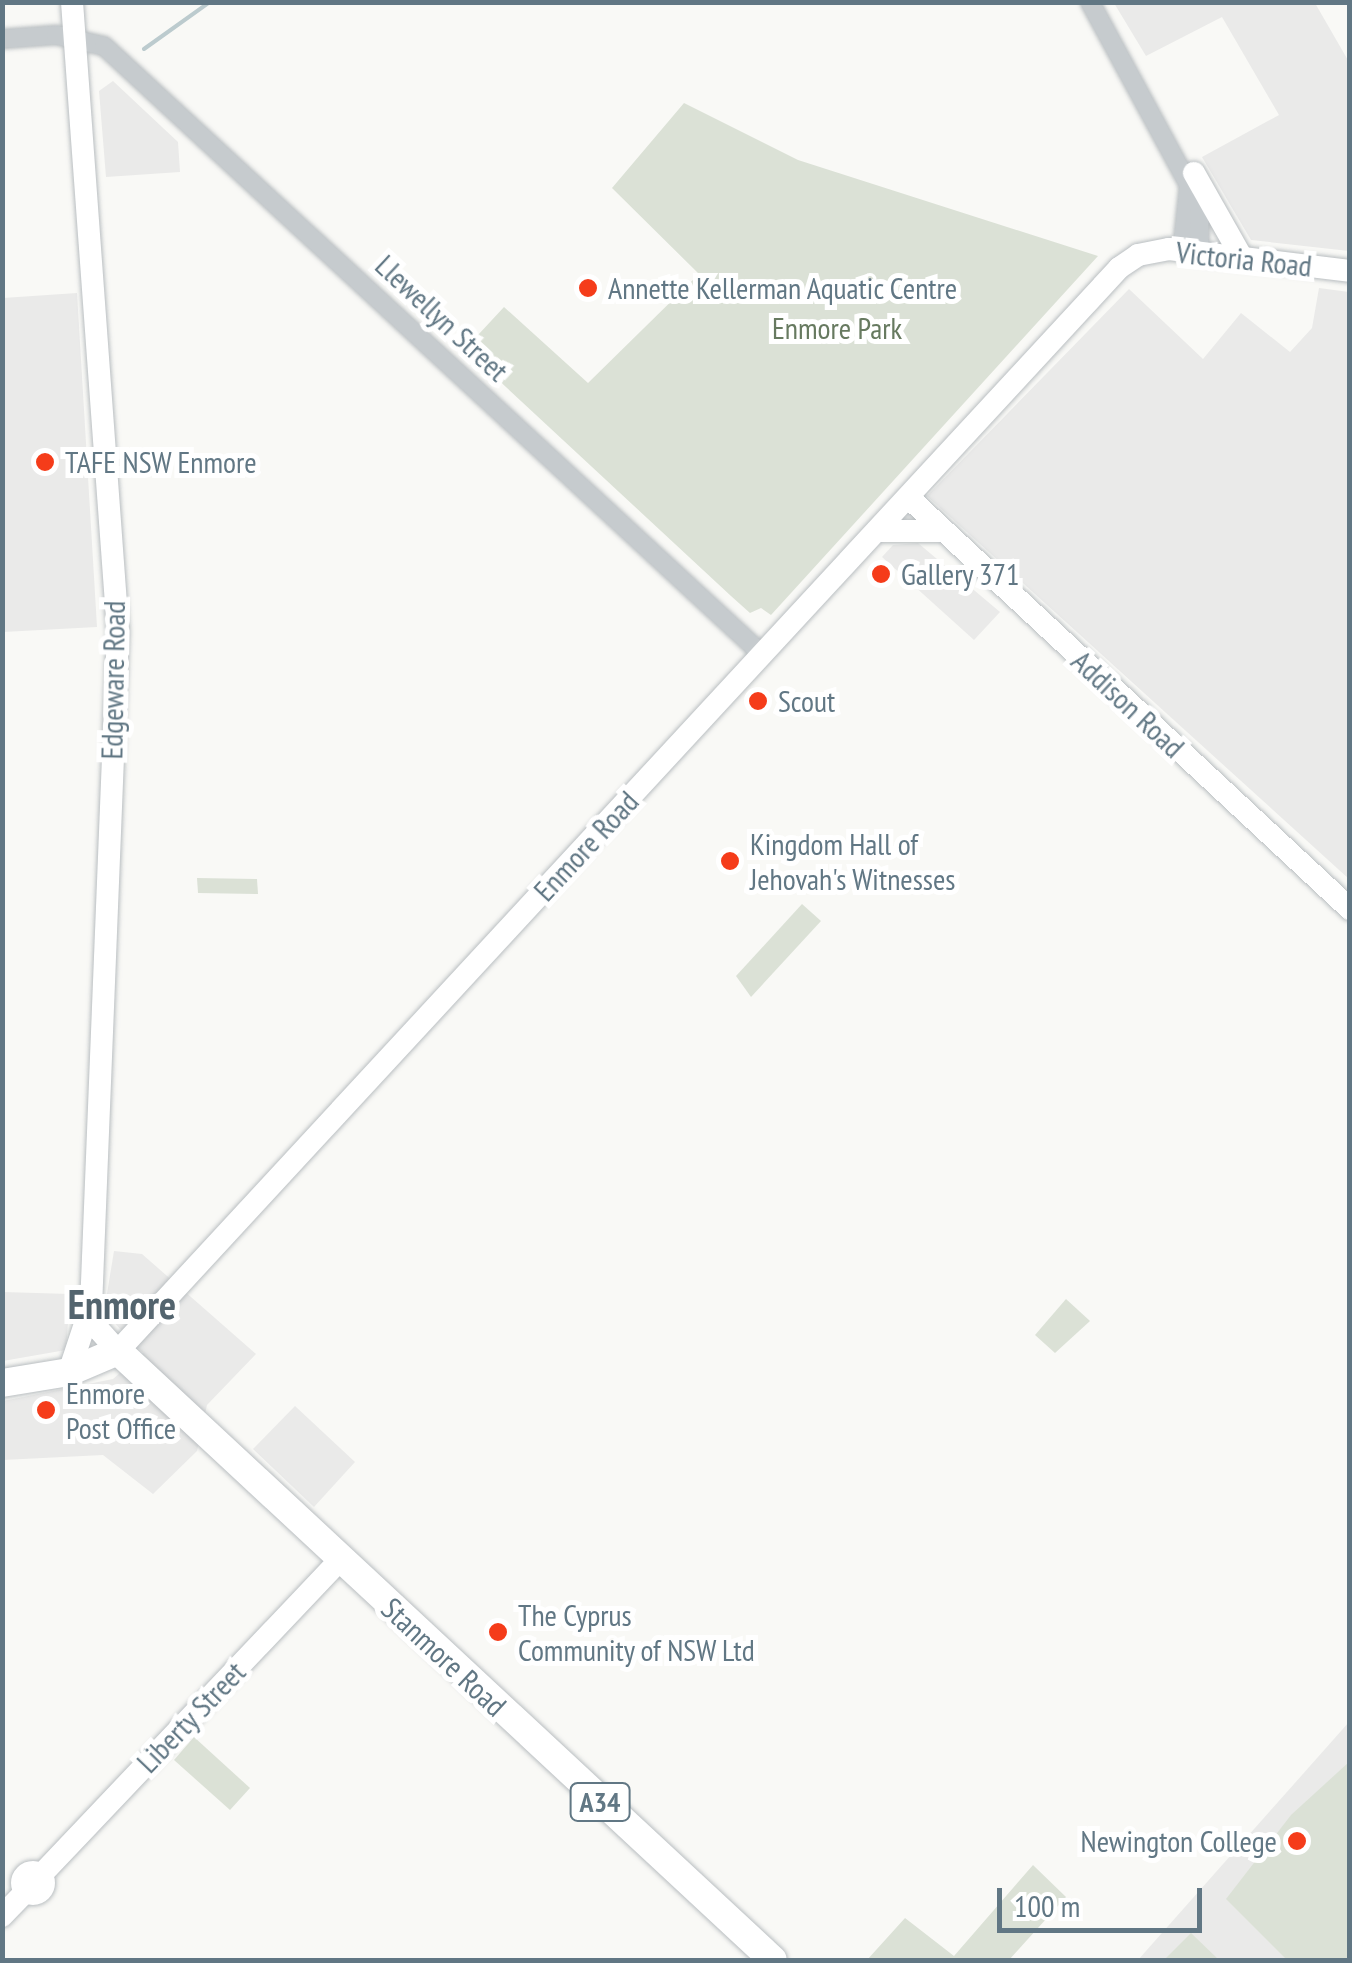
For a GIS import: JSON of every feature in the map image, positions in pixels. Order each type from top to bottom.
[{"type":"highway","name":"Enmore Road","points":[[2,1382],[70,1372],[118,1351]]},
{"type":"highway","name":"Stanmore Road","points":[[118,1351],[773,1960]]},
{"type":"main road","name":"Edgeware Road","points":[[70,1372],[91,1306],[118,632],[72,2]]},
{"type":"main road","points":[[1194,173],[1242,258]]},
{"type":"main road","name":"Victoria Road","points":[[1138,255],[1190,251],[1350,271]]},
{"type":"main road","name":"Enmore Road","points":[[118,1351],[1115,272],[1138,255]]},
{"type":"main road","name":"Addison Road","points":[[909,498],[1350,909]]},
{"type":"main road","points":[[877,532],[944,531]]},
{"type":"main road","points":[[91,1306],[99,1330],[118,1351]]},
{"type":"main road","name":"Liberty Street","points":[[2,1916],[340,1560]]},
{"type":"street","points":[[1090,2],[1176,152],[1189,185],[1190,251]]},
{"type":"street","points":[[2,39],[74,37]]},
{"type":"street","name":"Llewellyn Street","points":[[74,37],[104,46],[146,83],[763,655]]},
{"type":"street","points":[[1176,152],[1194,173],[1204,214],[1190,251]]},
{"type":"shaded area","points":[[1114,3],[1315,3],[1349,62],[1349,251],[1251,240],[1202,157],[1279,115],[1222,17],[1146,56]]},
{"type":"shaded area","points":[[113,81],[178,142],[180,172],[106,177],[99,91]]},
{"type":"shaded area","points":[[1319,288],[1349,292],[1349,879],[927,496],[1129,289],[1203,359],[1241,313],[1290,352],[1312,328]]},
{"type":"shaded area","name":"TAFE NSW Enmore","points":[[77,293],[97,627],[3,632],[3,298]]},
{"type":"shaded area","points":[[918,543],[1000,612],[974,640],[882,557],[893,545]]},
{"type":"shaded area","points":[[114,1251],[142,1254],[256,1354],[207,1405],[197,1451],[153,1494],[103,1455],[3,1460],[3,1401],[113,1379],[143,1353],[104,1312]]},
{"type":"shaded area","points":[[3,1292],[70,1294],[66,1350],[3,1361]]},
{"type":"shaded area","points":[[295,1406],[355,1462],[314,1507],[253,1449]]},
{"type":"shaded area","name":"Newington College","points":[[1349,1722],[1349,1960],[1138,1960]]},
{"type":"green space","name":"Enmore Park","points":[[684,103],[798,160],[1098,256],[771,615],[761,608],[750,613],[465,349],[504,307],[588,383],[699,274],[612,188]]},
{"type":"green space","points":[[197,878],[257,879],[258,894],[198,893]]},
{"type":"green space","points":[[802,904],[821,921],[751,997],[736,976]]},
{"type":"green space","points":[[1066,1299],[1090,1321],[1055,1353],[1035,1335]]},
{"type":"green space","points":[[194,1737],[250,1788],[230,1810],[174,1760]]},
{"type":"green space","points":[[1349,1762],[1349,1960],[1287,1960],[1226,1899],[1291,1815]]},
{"type":"green space","points":[[1033,1865],[1066,1897],[1009,1960],[867,1960],[905,1918],[954,1956]]},
{"type":"green space","points":[[1191,1933],[1219,1960],[1164,1960]]},
{"type":"waterway","points":[[144,49],[210,2]]},
{"type":"place","name":"Annette Kellerman Aquatic Centre","points":[[588,288]]},
{"type":"place","name":"TAFE NSW Enmore","points":[[45,462]]},
{"type":"place","name":"Gallery 371","points":[[881,574]]},
{"type":"place","name":"Scout","points":[[758,701]]},
{"type":"place","name":"Kingdom Hall of Jehovah's Witnesses","points":[[730,861]]},
{"type":"place","name":"Enmore Post Office","points":[[46,1410]]},
{"type":"place","name":"The Cyprus Community of NSW Ltd","points":[[498,1632]]},
{"type":"place","name":"Newington College","points":[[1297,1841]]},
{"type":"district","name":"Enmore","points":[[122,1304]]}]
